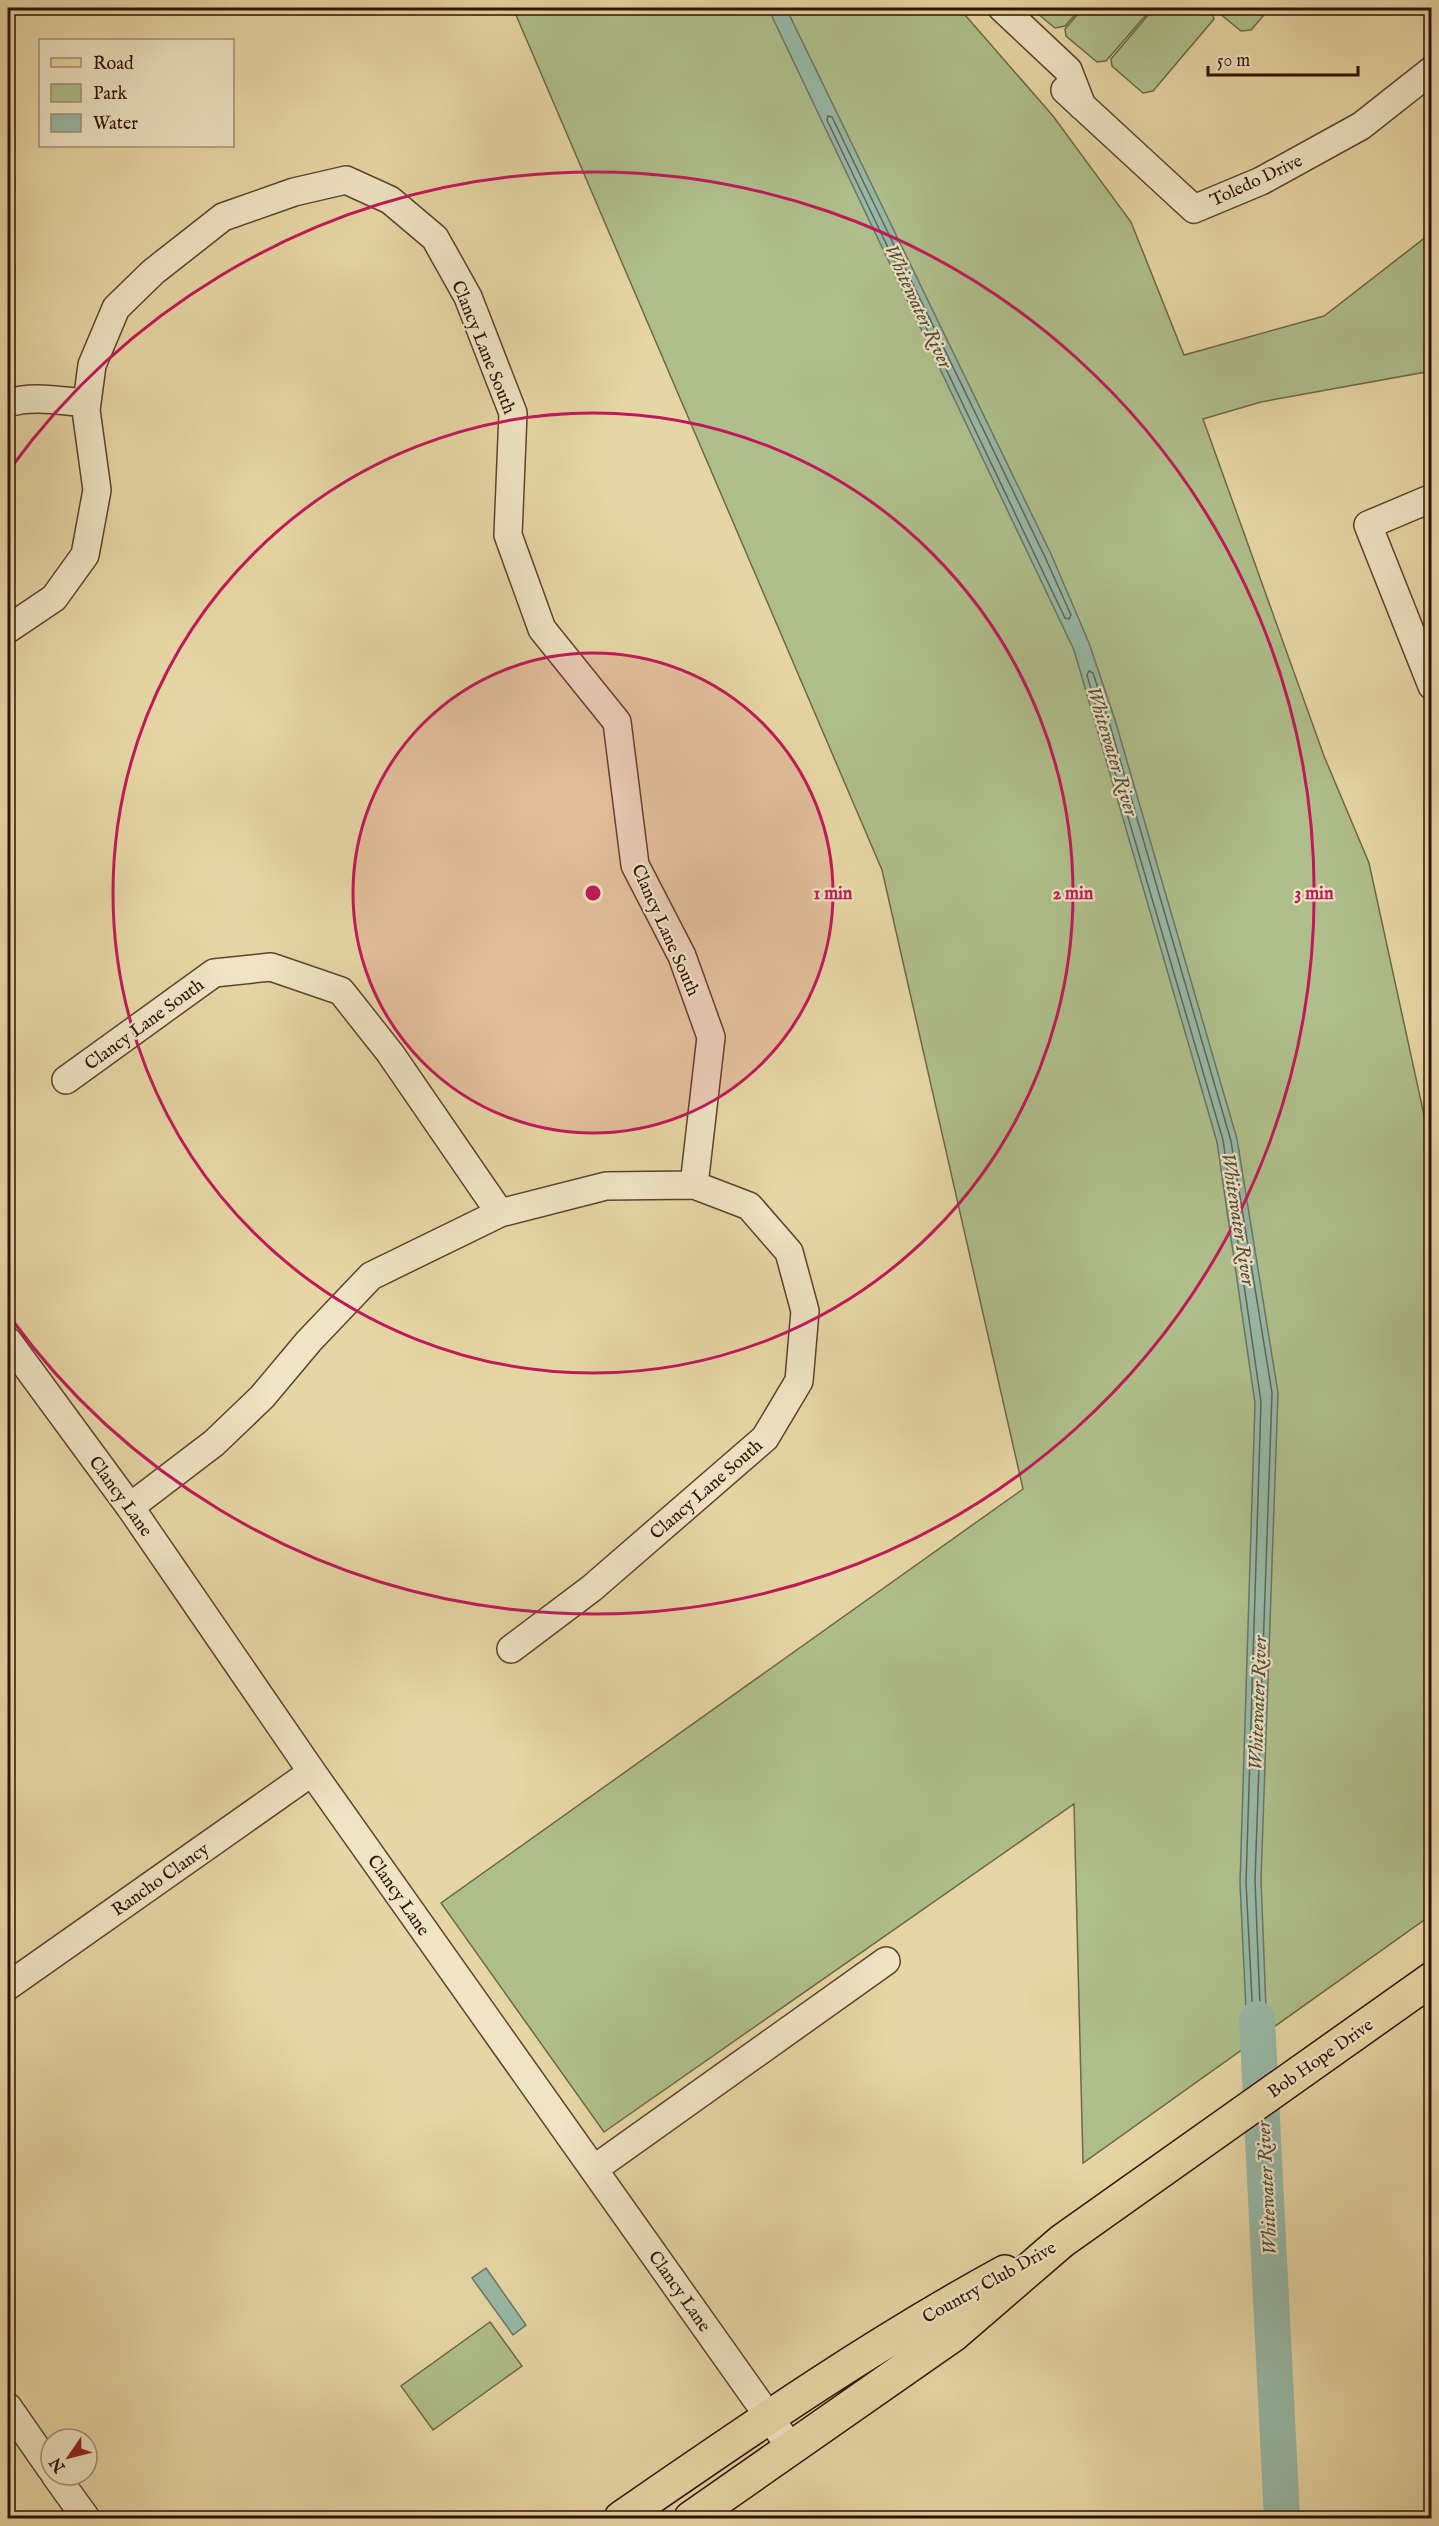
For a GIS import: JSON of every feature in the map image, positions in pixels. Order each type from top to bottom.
[{"type":"main road","name":"Bob Hope Drive","points":[[1062,2241],[1431,1979]]},
{"type":"main road","name":"Country Club Drive","points":[[621,2518],[769,2416],[934,2311],[1062,2241]]},
{"type":"main road","name":"Country Club Drive","points":[[691,2518],[953,2335],[1062,2241]]},
{"type":"street","name":"Toledo Drive","points":[[1002,8],[1068,70],[1074,98],[1194,209],[1261,181],[1361,126],[1431,70]]},
{"type":"street","name":"Clancy Lane South","points":[[8,629],[54,598],[85,555],[97,490],[87,403],[92,365],[116,308],[153,272],[223,217],[294,192],[346,180],[390,200],[435,238],[468,297],[513,413],[508,535],[542,629],[617,722],[635,865],[682,956],[711,1037],[694,1185]]},
{"type":"street","points":[[8,403],[22,399],[43,399],[87,403]]},
{"type":"street","points":[[1431,498],[1368,525],[1431,686]]},
{"type":"street","name":"Clancy Lane South","points":[[66,1080],[214,974],[271,967],[341,991],[390,1053],[500,1213]]},
{"type":"street","name":"Clancy Lane South","points":[[130,1507],[214,1443],[262,1397],[309,1341],[371,1276],[500,1213],[606,1186],[694,1185],[749,1206],[789,1252],[805,1311],[799,1381],[765,1438],[592,1588],[511,1649]]},
{"type":"street","name":"Clancy Lane","points":[[8,1341],[130,1507],[312,1772],[791,2448]]},
{"type":"street","name":"Rancho Clancy","points":[[8,1986],[312,1772]]},
{"type":"street","points":[[594,2169],[886,1961]]},
{"type":"street","points":[[8,2407],[39,2452]]},
{"type":"street","points":[[64,2487],[86,2518]]},
{"type":"green space","points":[[513,8],[959,8],[1053,116],[1131,222],[1184,355],[1324,316],[1431,233],[1431,371],[1261,402],[1203,419],[1324,756],[1369,863],[1431,1147],[1431,1915],[1083,2163],[1074,1804],[604,2132],[441,1903],[1023,1489],[882,870]]},
{"type":"green space","points":[[1031,8],[1081,8],[1065,26],[1055,28]]},
{"type":"green space","points":[[1083,8],[1152,8],[1106,61],[1097,62],[1066,36],[1065,29]]},
{"type":"green space","points":[[1154,8],[1210,8],[1214,19],[1153,91],[1143,93],[1112,66],[1111,59]]},
{"type":"green space","points":[[1213,8],[1270,8],[1251,30],[1241,31]]},
{"type":"green space","points":[[490,2322],[522,2366],[433,2430],[401,2386]]},
{"type":"water","points":[[768,8],[786,8],[1051,554],[1089,643],[1115,720],[1237,1139],[1278,1393],[1261,1880],[1268,2060],[1249,2074],[1240,1883],[1255,1403],[1217,1142],[1074,650]]},
{"type":"water","points":[[486,2268],[526,2325],[513,2335],[472,2278]]},
{"type":"waterway","name":"Whitewater River","points":[[1257,2019],[1282,2518]]}]
